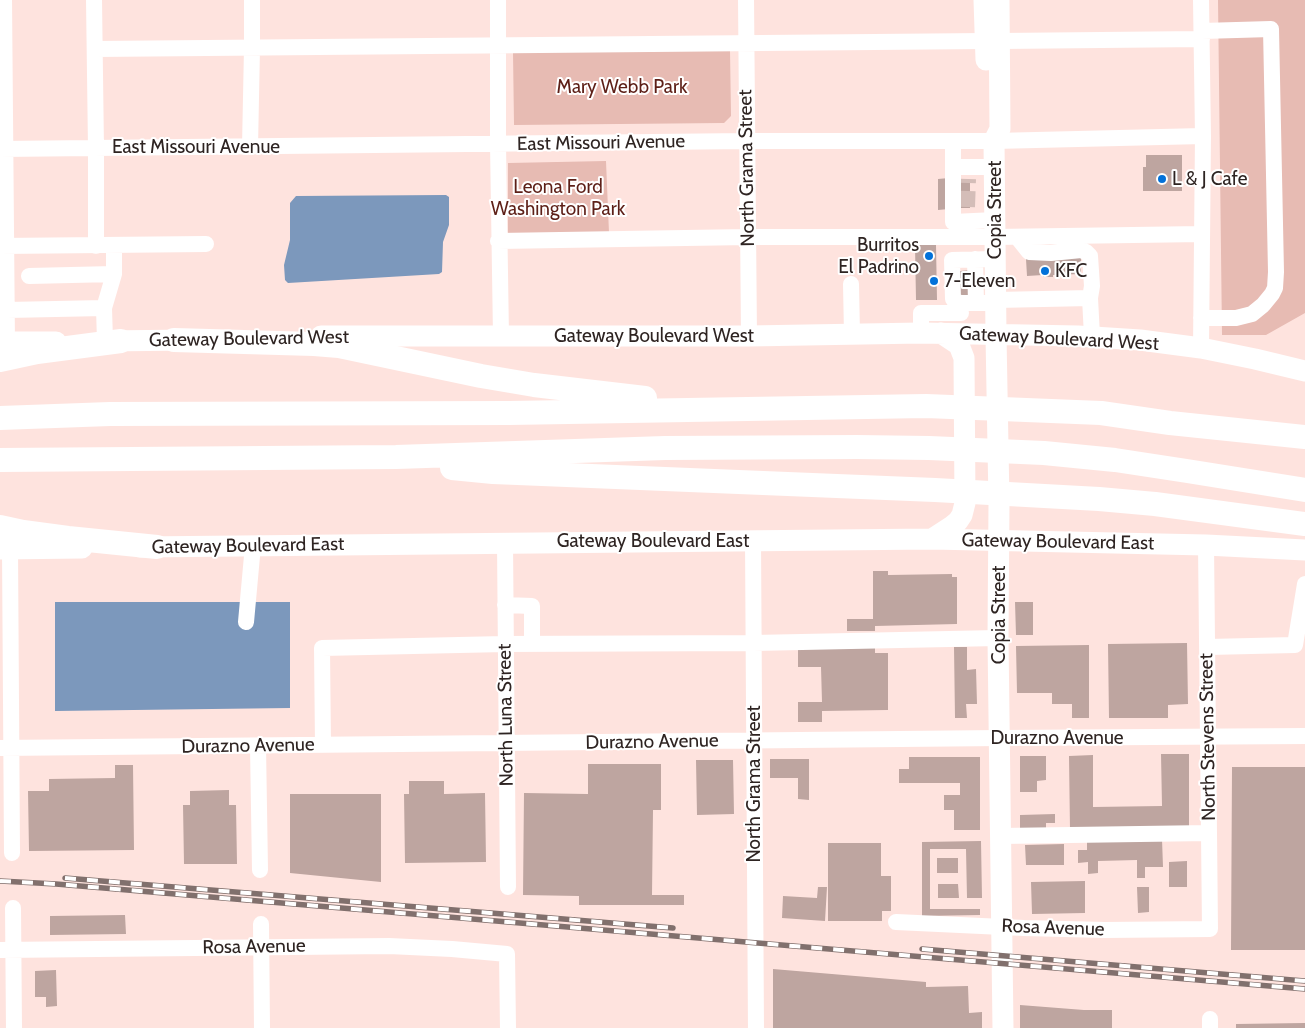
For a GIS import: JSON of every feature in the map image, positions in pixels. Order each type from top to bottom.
[{"type":"highway","points":[[174,340],[339,346],[534,385],[641,398],[772,409]]},
{"type":"highway","points":[[2,348],[37,352],[113,341]]},
{"type":"highway","points":[[0,418],[110,414],[509,413],[926,406],[1101,413],[1170,423],[1305,437]]},
{"type":"highway","points":[[1170,423],[1305,452]]},
{"type":"highway","points":[[0,460],[396,457],[665,448],[929,448],[1044,453],[1115,460],[1305,490]]},
{"type":"highway","points":[[396,457],[442,466],[493,472],[1099,498],[1305,524]]},
{"type":"highway","points":[[0,527],[68,538],[157,547]]},
{"type":"main road","name":"Copia Street","points":[[984,0],[992,41]]},
{"type":"main road","name":"Copia Street","points":[[999,0],[992,41],[988,128],[994,142],[995,228],[985,259],[978,304],[996,335],[1003,1028]]},
{"type":"main road","name":"Gateway Boulevard West","points":[[113,341],[250,340],[292,336],[749,336],[941,333],[1092,336],[1201,348],[1305,371]]},
{"type":"main road","points":[[932,539],[958,521],[962,516],[965,503],[964,358],[958,345],[941,333]]},
{"type":"main road","name":"Gateway Boulevard East","points":[[5,549],[999,539],[1305,550]]},
{"type":"street","points":[[2,348],[7,310],[3,246],[2,149],[4,0]]},
{"type":"street","points":[[94,0],[96,246]]},
{"type":"street","points":[[250,147],[252,0]]},
{"type":"street","points":[[498,0],[498,240],[501,336]]},
{"type":"street","name":"North Grama Street","points":[[746,0],[749,336]]},
{"type":"street","points":[[1201,0],[1203,136],[1201,348]]},
{"type":"street","points":[[95,49],[992,41],[1202,35],[1270,29],[1275,288],[1263,305],[1252,314],[1236,318],[1201,318]]},
{"type":"street","name":"East Missouri Avenue","points":[[2,149],[747,141],[994,142],[1203,136]]},
{"type":"street","points":[[953,141],[963,171],[953,222],[967,214],[1018,237],[1202,234]]},
{"type":"street","points":[[963,171],[994,167]]},
{"type":"street","points":[[498,240],[748,237],[995,228]]},
{"type":"street","points":[[1018,237],[1029,252],[1081,250],[1090,256],[1092,336]]},
{"type":"street","points":[[3,246],[206,244]]},
{"type":"street","points":[[113,341],[104,308],[114,274],[114,245]]},
{"type":"street","points":[[978,304],[953,299],[952,260],[985,259]]},
{"type":"street","points":[[29,276],[114,274]]},
{"type":"street","points":[[852,284],[852,334]]},
{"type":"street","points":[[978,304],[941,333],[921,313],[978,304],[1090,298]]},
{"type":"street","points":[[7,310],[104,308]]},
{"type":"street","name":"North Grama Street","points":[[753,541],[756,1028]]},
{"type":"street","name":"North Luna Street","points":[[505,543],[508,887]]},
{"type":"street","points":[[246,622],[254,545]]},
{"type":"street","name":"North Stevens Street","points":[[1206,545],[1210,929]]},
{"type":"street","points":[[5,549],[6,748],[12,853]]},
{"type":"street","points":[[1208,647],[1294,644],[1305,584]]},
{"type":"street","points":[[505,605],[532,606],[532,644]]},
{"type":"street","points":[[323,745],[322,648],[998,638]]},
{"type":"street","name":"Durazno Avenue","points":[[6,748],[1305,736]]},
{"type":"street","points":[[258,746],[260,870]]},
{"type":"street","points":[[1001,836],[1209,832]]},
{"type":"street","points":[[13,908],[7,950],[14,1028]]},
{"type":"street","name":"Rosa Avenue","points":[[896,922],[1104,930],[1210,929]]},
{"type":"street","points":[[260,924],[262,1028]]},
{"type":"street","name":"Rosa Avenue","points":[[7,950],[389,946],[507,954],[508,1028]]},
{"type":"green space","points":[[1218,0],[1305,0],[1305,313],[1266,335],[1222,335]]},
{"type":"green space","name":"Mary Webb Park","points":[[730,50],[731,116],[724,123],[514,125],[513,52]]},
{"type":"green space","name":"Leona Ford Washington Park","points":[[606,161],[609,233],[508,234],[508,163]]},
{"type":"water","points":[[446,195],[449,197],[449,225],[443,242],[442,272],[439,274],[288,283],[285,280],[284,265],[290,240],[290,203],[296,196]]},
{"type":"water","points":[[55,602],[290,602],[290,708],[55,711]]},
{"type":"building","name":"L & J Cafe","points":[[1146,155],[1182,155],[1182,191],[1143,191],[1143,167],[1146,167]]},
{"type":"building","points":[[949,178],[949,209],[938,210],[938,179]]},
{"type":"building","points":[[954,180],[970,180],[970,208],[955,208]]},
{"type":"building","points":[[915,245],[936,245],[937,300],[916,300]]},
{"type":"building","points":[[1081,258],[1081,274],[1053,275],[1053,277],[1043,277],[1043,275],[1027,276],[1026,259]]},
{"type":"building","points":[[973,270],[974,298],[960,298],[960,271]]},
{"type":"building","points":[[873,571],[888,571],[888,575],[952,574],[952,577],[957,577],[957,624],[875,626],[875,631],[847,631],[847,619],[873,619]]},
{"type":"building","points":[[1015,602],[1033,602],[1033,635],[1016,635]]},
{"type":"building","points":[[1187,643],[1188,704],[1168,705],[1168,718],[1109,718],[1108,644]]},
{"type":"building","points":[[1089,645],[1089,718],[1072,718],[1072,704],[1052,704],[1052,693],[1017,693],[1016,646]]},
{"type":"building","points":[[798,647],[875,647],[875,653],[888,653],[888,710],[822,711],[822,722],[798,722],[798,702],[822,702],[821,667],[798,667]]},
{"type":"building","points":[[954,647],[967,647],[967,670],[976,669],[977,704],[966,704],[967,718],[955,718]]},
{"type":"building","points":[[1161,754],[1189,754],[1189,828],[1070,830],[1069,756],[1093,755],[1093,807],[1162,806]]},
{"type":"building","points":[[1020,756],[1046,756],[1046,780],[1037,781],[1037,792],[1020,792]]},
{"type":"building","points":[[909,757],[980,757],[980,830],[954,830],[954,810],[944,810],[944,795],[960,795],[960,783],[899,783],[899,769],[909,769]]},
{"type":"building","points":[[770,759],[809,759],[809,800],[798,799],[798,778],[770,778]]},
{"type":"building","points":[[696,760],[733,760],[734,814],[697,815]]},
{"type":"building","points":[[588,764],[661,764],[661,810],[653,810],[652,895],[684,895],[684,905],[579,905],[579,896],[523,895],[524,793],[588,794]]},
{"type":"building","points":[[115,765],[133,765],[134,850],[29,851],[28,791],[49,791],[49,779],[115,778]]},
{"type":"building","points":[[1232,767],[1305,767],[1305,950],[1231,950]]},
{"type":"building","points":[[409,781],[444,781],[444,794],[485,793],[486,862],[405,863],[404,794],[409,794]]},
{"type":"building","points":[[229,790],[229,805],[236,805],[237,864],[184,864],[183,805],[190,805],[190,791]]},
{"type":"building","points":[[290,794],[381,794],[381,882],[290,873]]},
{"type":"building","points":[[1055,814],[1055,823],[1046,823],[1046,830],[1020,830],[1020,815]]},
{"type":"building","points":[[1162,839],[1163,867],[1145,867],[1145,878],[1137,878],[1137,860],[1098,861],[1098,873],[1088,874],[1088,862],[1078,863],[1078,850],[1087,850],[1087,841]]},
{"type":"building","points":[[981,841],[982,898],[967,898],[966,849],[930,849],[930,909],[980,909],[980,915],[922,916],[922,842]]},
{"type":"building","points":[[828,843],[881,843],[881,876],[891,876],[891,911],[882,911],[882,921],[828,921]]},
{"type":"building","points":[[1064,844],[1064,865],[1026,865],[1025,845]]},
{"type":"building","points":[[937,858],[958,858],[958,873],[937,873]]},
{"type":"building","points":[[1187,861],[1187,887],[1169,887],[1169,862]]},
{"type":"building","points":[[1085,881],[1085,913],[1032,914],[1031,882]]},
{"type":"building","points":[[938,884],[958,884],[959,898],[938,898]]},
{"type":"building","points":[[818,887],[827,887],[825,921],[782,918],[783,896],[817,898]]},
{"type":"building","points":[[1137,887],[1149,887],[1149,912],[1138,913]]},
{"type":"building","points":[[125,915],[126,934],[50,935],[50,916]]},
{"type":"building","points":[[773,969],[926,982],[926,987],[968,986],[969,1013],[982,1012],[982,1028],[773,1028]]},
{"type":"building","points":[[56,970],[57,1006],[46,1007],[46,997],[35,997],[35,971]]},
{"type":"building","points":[[1020,1005],[1084,1010],[1112,1010],[1112,1028],[1020,1028]]},
{"type":"building","points":[[1305,1023],[1305,1028],[1236,1028],[1236,1024]]},
{"type":"tunnel","points":[[967,207],[968,179]]},
{"type":"railway","points":[[65,878],[673,928]]},
{"type":"railway","points":[[0,881],[56,884],[1305,989]]},
{"type":"railway","points":[[922,949],[1305,981]]},
{"type":"place","name":"L & J Cafe","points":[[1162,179]]},
{"type":"place","name":"Burritos El Padrino","points":[[929,256]]},
{"type":"place","name":"KFC","points":[[1045,271]]},
{"type":"place","name":"7-Eleven","points":[[934,281]]}]
